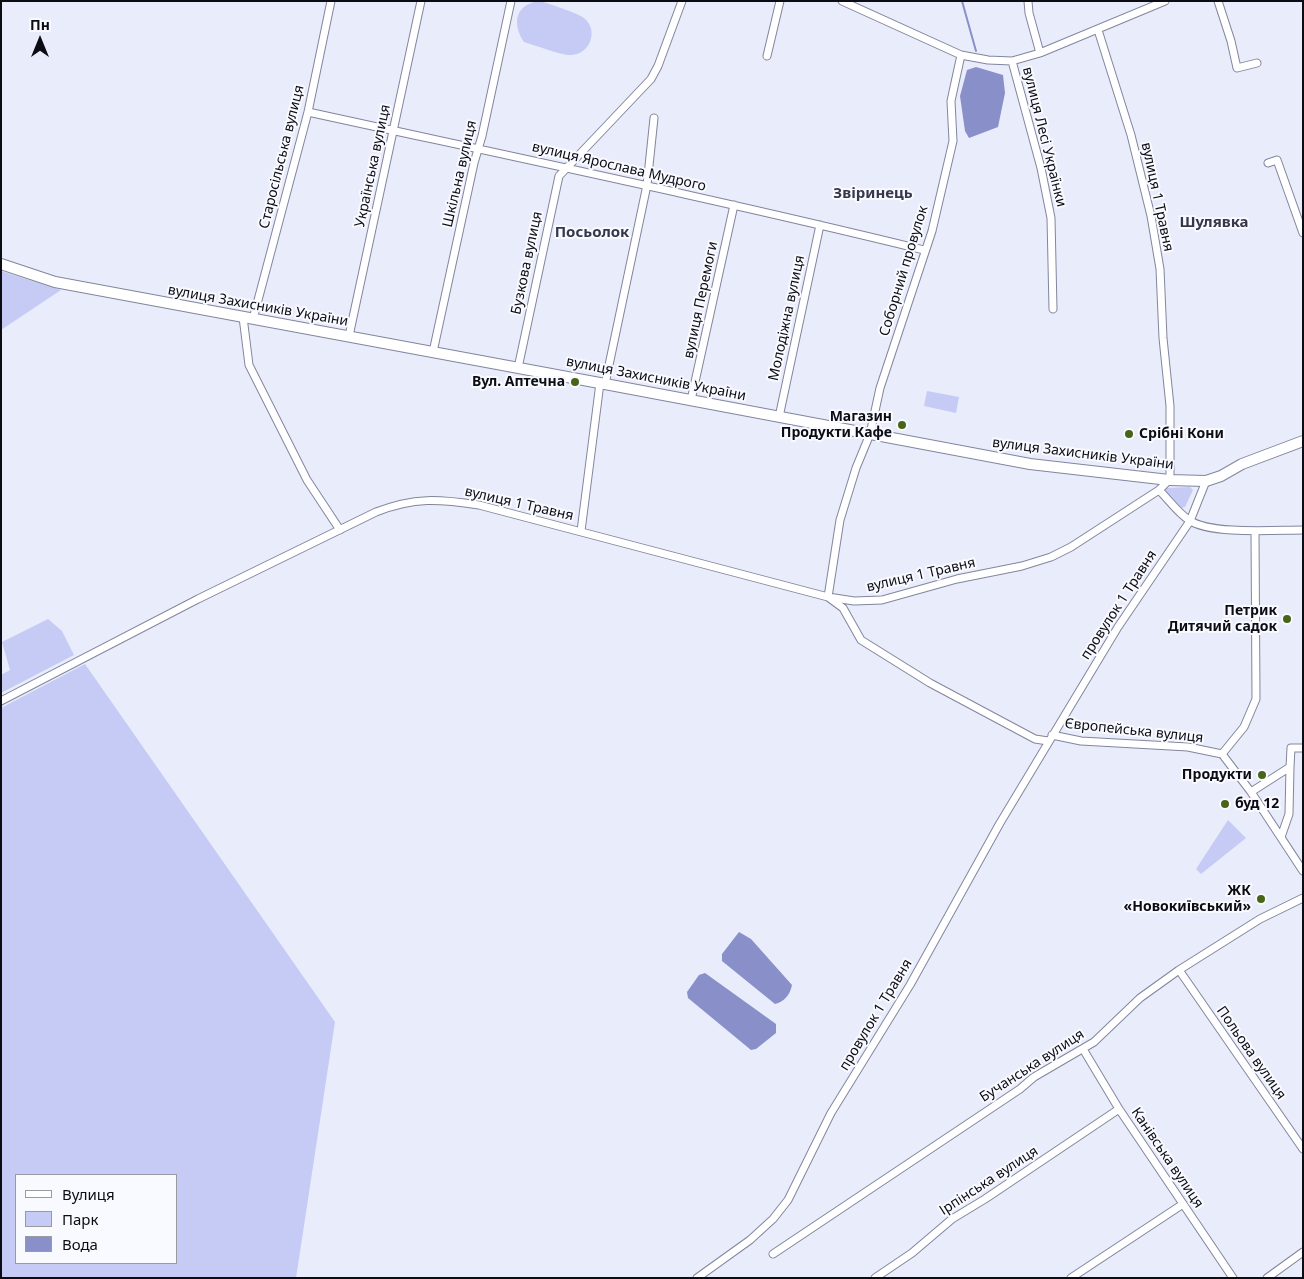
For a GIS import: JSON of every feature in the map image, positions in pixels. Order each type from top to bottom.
[{"type":"street","name":"Старосільська вулиця","points":[[248,318],[308,112],[331,1]]},
{"type":"street","name":"Українська вулиця","points":[[349,336],[421,1]]},
{"type":"street","name":"Шкільна вулиця","points":[[433,352],[511,1]]},
{"type":"street","name":"Бузкова вулиця","points":[[518,368],[559,176],[651,79],[658,66],[682,1]]},
{"type":"street","points":[[767,56],[780,1]]},
{"type":"street","points":[[842,1],[961,55],[988,60],[1012,61],[1040,53],[1165,1]]},
{"type":"street","name":"вулиця Лесі Українки","points":[[1028,1],[1029,13],[1040,53]]},
{"type":"street","points":[[1218,1],[1231,41],[1237,68],[1258,63]]},
{"type":"street","name":"вулиця 1 Травня","points":[[1,701],[198,599],[376,512],[400,503],[428,500],[452,501],[479,506],[828,597],[854,601],[882,600],[957,579],[1022,566],[1051,557],[1071,547],[1159,490],[1169,480],[1170,406],[1163,338],[1160,269],[1153,225],[1131,135],[1098,30]]},
{"type":"street","name":"Соборний провулок","points":[[828,597],[840,520],[856,468],[870,434],[880,388],[924,250],[932,231],[953,142],[951,101],[961,55]]},
{"type":"street","name":"вулиця Лесі Українки","points":[[1012,61],[1041,168],[1051,218],[1053,309]]},
{"type":"street","name":"вулиця Ярослава Мудрого","points":[[308,112],[568,167],[924,250]]},
{"type":"street","points":[[581,532],[602,383],[647,185],[654,118]]},
{"type":"street","points":[[1268,163],[1277,160],[1303,234]]},
{"type":"street","name":"вулиця Перемоги","points":[[692,400],[734,205]]},
{"type":"street","name":"Молодіжна вулиця","points":[[779,417],[820,225]]},
{"type":"street","name":"вулиця Захисників України","points":[[1,264],[55,282],[1030,464],[1169,480],[1206,481],[1221,476],[1242,464],[1303,441]]},
{"type":"street","points":[[248,318],[249,365],[306,480],[340,530]]},
{"type":"street","name":"провулок 1 Травня","points":[[697,1278],[750,1240],[773,1219],[788,1200],[831,1113],[910,985],[1000,823],[1050,738],[1118,627],[1190,521],[1206,481]]},
{"type":"street","name":"вулиця Захисників України","points":[[1159,490],[1190,521]]},
{"type":"street","points":[[1190,521],[1226,530],[1303,530]]},
{"type":"street","points":[[1254,531],[1256,699],[1244,727],[1222,754],[1251,792],[1303,871]]},
{"type":"street","points":[[828,597],[843,608],[861,640],[930,683],[1035,740],[1050,738]]},
{"type":"street","name":"Європейська вулиця","points":[[1050,738],[1188,747],[1222,754]]},
{"type":"street","points":[[1281,838],[1288,814],[1291,748],[1303,748]]},
{"type":"street","points":[[1251,792],[1290,767]]},
{"type":"street","name":"Бучанська вулиця","points":[[772,1254],[1020,1089],[1034,1077],[1094,1042],[1140,998],[1179,970],[1260,919],[1303,898]]},
{"type":"street","name":"Польова вулиця","points":[[1179,970],[1303,1149]]},
{"type":"street","name":"Канівська вулиця","points":[[1083,1049],[1119,1110],[1233,1278]]},
{"type":"street","name":"Ірпінська вулиця","points":[[875,1278],[912,1253],[952,1219],[1119,1110]]},
{"type":"street","points":[[1071,1278],[1183,1204]]},
{"type":"street","points":[[1267,1278],[1303,1252]]},
{"type":"green space","points":[[541,1],[570,11],[584,18],[589,23],[592,36],[587,48],[575,55],[568,55],[524,42],[518,28],[518,15],[526,6]]},
{"type":"green space","points":[[1,271],[61,290],[1,330]]},
{"type":"green space","points":[[927,391],[959,397],[956,413],[924,406]]},
{"type":"green space","points":[[1190,487],[1193,490],[1185,507],[1181,508],[1166,493],[1166,488]]},
{"type":"green space","points":[[48,619],[62,631],[74,655],[1,693],[1,675],[10,670],[2,642]]},
{"type":"green space","points":[[85,664],[335,1022],[296,1278],[1,1278],[1,708]]},
{"type":"green space","points":[[1228,820],[1246,838],[1201,874],[1196,869]]},
{"type":"water","points":[[976,67],[1003,75],[1005,93],[998,127],[969,138],[965,131],[960,96],[967,70]]},
{"type":"water","points":[[739,932],[751,939],[792,985],[788,995],[781,1002],[775,1004],[722,961],[722,954]]},
{"type":"water","points":[[705,973],[776,1024],[776,1033],[756,1049],[751,1050],[688,998],[687,992],[699,975]]},
{"type":"waterway","points":[[962,1],[976,51]]},
{"type":"place","name":"Вул. Аптечна","points":[[575,382]]},
{"type":"place","name":"Магазин Продукти Кафе","points":[[902,425]]},
{"type":"place","name":"Срібні Кони","points":[[1129,434]]},
{"type":"place","name":"Петрик Дитячий садок","points":[[1287,619]]},
{"type":"place","name":"Продукти","points":[[1262,775]]},
{"type":"place","name":"буд 12","points":[[1225,804]]},
{"type":"place","name":"ЖК «Новокиївський»","points":[[1261,899]]},
{"type":"district","name":"Звіринець","points":[[873,194]]},
{"type":"district","name":"Шулявка","points":[[1214,223]]},
{"type":"district","name":"Посьолок","points":[[592,233]]}]
